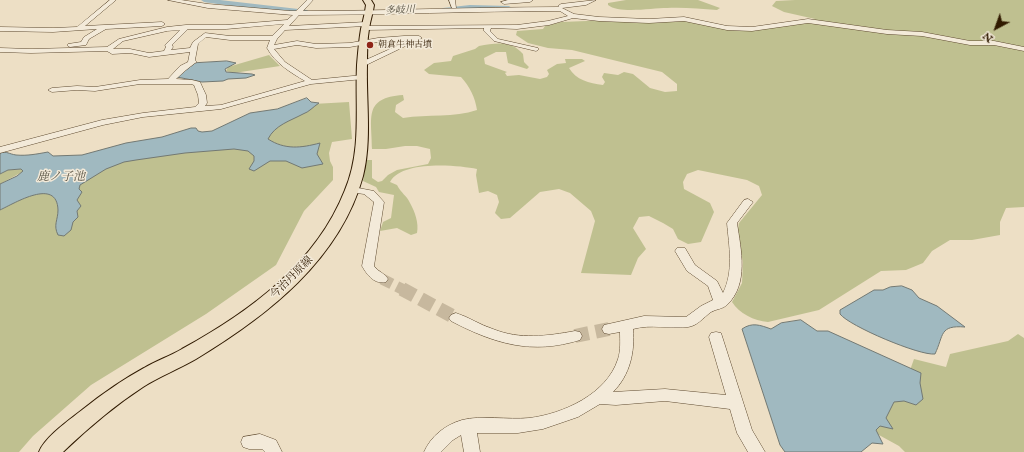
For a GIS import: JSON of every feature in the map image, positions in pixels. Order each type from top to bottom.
[{"type":"main road","name":"今治丹原線","points":[[49,452],[88,417],[119,393],[241,322],[283,290],[304,269],[328,238],[353,190],[362,152],[362,71],[363,44],[367,16]]},
{"type":"street","points":[[79,28],[113,0]]},
{"type":"street","points":[[171,0],[232,8],[367,16],[439,27],[517,27],[549,23],[573,16],[599,19],[649,21],[684,19],[727,28],[752,30],[803,21],[813,21],[838,26],[888,32],[922,34],[970,43],[994,43],[1024,49]]},
{"type":"street","points":[[208,6],[218,2],[219,0]]},
{"type":"street","points":[[310,0],[274,38],[270,48],[273,54],[287,68],[311,82]]},
{"type":"street","points":[[452,0],[455,9]]},
{"type":"street","points":[[284,28],[367,16],[499,7],[502,6],[502,3],[504,2],[530,0]]},
{"type":"street","points":[[557,0],[561,7],[573,16]]},
{"type":"street","points":[[455,9],[469,10],[561,7],[586,3],[593,0]]},
{"type":"street","points":[[227,14],[232,8]]},
{"type":"street","points":[[469,10],[488,26]]},
{"type":"street","points":[[215,28],[221,21]]},
{"type":"street","points":[[170,81],[183,68],[193,62],[191,61],[192,50],[195,43],[205,31],[215,28],[290,22]]},
{"type":"street","points":[[0,29],[53,30],[165,24],[205,31],[230,38],[274,38]]},
{"type":"street","points":[[488,26],[487,31],[496,40],[536,48]]},
{"type":"street","points":[[47,48],[84,44],[86,38],[105,27]]},
{"type":"street","points":[[109,49],[120,40],[155,31],[186,27]]},
{"type":"street","points":[[165,54],[170,47],[168,44],[186,27]]},
{"type":"street","points":[[0,150],[102,123],[143,115],[197,110],[236,104],[311,82],[362,71],[439,27]]},
{"type":"street","points":[[270,48],[297,43],[316,46],[363,44],[391,39],[419,38]]},
{"type":"street","points":[[0,50],[31,51],[109,49],[112,52],[130,51],[150,55],[192,50]]},
{"type":"street","points":[[52,90],[77,88],[95,89],[140,82],[192,82],[197,84],[202,95],[203,103],[197,110]]},
{"type":"street","points":[[353,190],[370,192],[379,202],[368,266],[372,273],[382,279]]},
{"type":"street","points":[[609,329],[644,321],[688,322],[693,320],[702,310],[721,303],[727,298],[736,266],[736,250],[732,223],[748,202]]},
{"type":"street","points":[[681,251],[691,268],[713,284],[721,303]]},
{"type":"street","points":[[456,318],[495,337],[509,341],[540,343],[575,336]]},
{"type":"street","points":[[432,452],[440,440],[454,431],[468,426],[509,426],[549,422],[567,416],[599,397],[620,373],[625,360],[627,347],[626,326]]},
{"type":"street","points":[[716,337],[745,433],[757,452]]},
{"type":"street","points":[[599,397],[616,399],[665,396],[736,404]]},
{"type":"street","points":[[468,426],[472,452]]},
{"type":"street","points":[[249,442],[259,440],[268,443],[274,452]]},
{"type":"green space","points":[[626,0],[698,0],[720,8],[717,10],[661,8],[628,10],[613,8],[608,5],[608,3]]},
{"type":"green space","points":[[1024,0],[1024,207],[1006,208],[1000,222],[1000,235],[972,240],[950,240],[932,251],[923,263],[906,270],[881,271],[819,310],[768,322],[747,316],[732,302],[742,283],[743,262],[737,234],[739,223],[762,195],[759,186],[747,180],[698,170],[687,174],[683,182],[684,189],[710,203],[714,212],[701,242],[688,244],[678,239],[673,229],[663,223],[649,216],[639,217],[633,228],[646,249],[638,258],[631,275],[581,273],[595,221],[591,211],[570,193],[559,189],[540,192],[510,218],[501,219],[495,213],[499,202],[497,195],[488,191],[479,193],[476,175],[477,169],[457,166],[430,166],[406,170],[396,175],[390,182],[397,185],[409,201],[416,218],[417,233],[411,235],[397,228],[380,231],[383,222],[391,218],[394,195],[379,192],[376,187],[363,181],[366,160],[372,160],[372,178],[378,182],[382,181],[388,175],[397,170],[428,164],[431,158],[430,149],[417,146],[372,149],[371,119],[372,111],[376,105],[381,100],[403,95],[404,100],[396,105],[395,112],[403,118],[450,115],[477,110],[472,92],[461,77],[429,74],[424,70],[434,63],[451,61],[453,56],[475,49],[479,46],[503,44],[513,46],[523,54],[524,62],[529,67],[527,69],[508,63],[506,52],[496,52],[484,58],[485,64],[507,72],[505,73],[507,76],[519,75],[540,79],[547,77],[549,74],[547,70],[557,64],[566,63],[565,59],[582,59],[585,61],[569,68],[579,78],[588,82],[603,85],[605,82],[602,77],[604,73],[618,75],[624,72],[633,74],[650,88],[665,92],[677,91],[677,84],[662,72],[572,50],[548,48],[528,43],[516,35],[517,31],[543,29],[545,26],[561,22],[612,20],[667,22],[683,20],[749,30],[812,22],[815,19],[784,12],[772,6],[776,1]]},
{"type":"green space","points":[[269,55],[280,66],[234,73],[226,71],[228,67]]},
{"type":"green space","points":[[349,102],[352,139],[332,142],[329,153],[330,161],[333,167],[333,180],[304,211],[276,265],[206,314],[91,385],[33,436],[19,452],[0,452],[0,207],[128,156],[243,144],[283,151],[263,142],[263,135],[313,104]]},
{"type":"green space","points":[[21,169],[24,171],[0,184],[0,174],[8,170]]},
{"type":"green space","points":[[1018,334],[1024,338],[1024,452],[905,452],[899,446],[868,429],[909,373],[914,359],[946,367],[950,354],[1008,341]]},
{"type":"water","points":[[227,61],[236,63],[225,69],[226,72],[255,75],[246,78],[202,82],[177,77],[195,63]]},
{"type":"water","name":"鹿ノ子池","points":[[307,98],[311,102],[319,103],[307,112],[279,127],[268,139],[274,143],[293,147],[320,143],[317,154],[323,164],[302,168],[286,161],[270,161],[254,171],[249,169],[254,161],[254,156],[248,151],[234,149],[185,153],[124,162],[106,169],[80,185],[79,189],[82,192],[77,200],[81,206],[77,211],[78,217],[73,222],[71,230],[64,236],[58,235],[56,225],[58,210],[56,200],[51,195],[34,195],[0,210],[0,184],[17,176],[23,171],[21,169],[8,170],[0,174],[0,153],[2,152],[16,155],[48,152],[53,156],[82,155],[126,143],[162,137],[191,128],[196,128],[198,131],[202,132],[212,131],[250,113],[277,109]]},
{"type":"water","points":[[902,286],[912,290],[919,298],[937,306],[965,327],[957,327],[946,330],[935,354],[915,350],[885,339],[857,326],[840,314],[840,310],[874,290],[883,290],[890,287]]},
{"type":"water","points":[[801,320],[817,331],[828,331],[921,373],[920,383],[923,399],[916,405],[904,401],[894,402],[886,418],[893,429],[880,426],[876,430],[883,444],[872,443],[861,452],[785,452],[780,445],[742,329],[749,325],[760,325],[771,329],[781,323]]},
{"type":"waterway","name":"多岐川","points":[[204,0],[307,12]]},
{"type":"waterway","name":"多岐川","points":[[443,10],[470,7],[509,8]]},
{"type":"tunnel","points":[[382,279],[402,289]]},
{"type":"tunnel","points":[[402,289],[456,318]]},
{"type":"tunnel","points":[[575,336],[609,329]]},
{"type":"place","name":"朝倉牛神古墳","points":[[370,45]]}]
